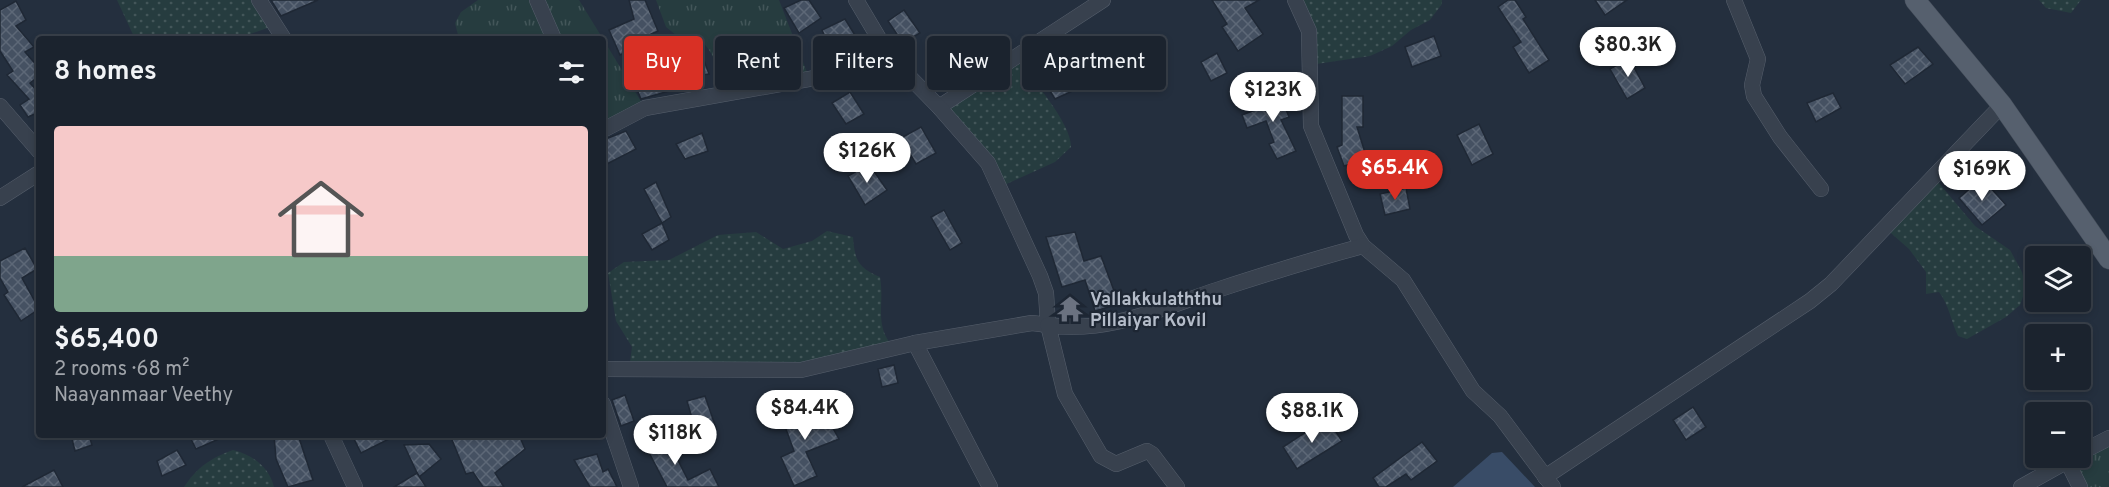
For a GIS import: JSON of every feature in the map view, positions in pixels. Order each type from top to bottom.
[{"type":"main road","points":[[1915,0],[2002,105],[2108,255]]},
{"type":"street","points":[[259,0],[282,36]]},
{"type":"street","points":[[537,0],[553,36]]},
{"type":"street","points":[[856,0],[877,36]]},
{"type":"street","points":[[939,107],[1103,0]]},
{"type":"street","points":[[1295,0],[1309,31],[1311,126],[1356,234],[1363,246],[1403,280],[1473,391],[1500,416],[1549,482],[1810,301],[1831,284],[2002,105]]},
{"type":"street","points":[[1734,0],[1758,59],[1752,85],[1754,96],[1780,137],[1821,189]]},
{"type":"street","points":[[606,128],[645,108],[813,78]]},
{"type":"street","points":[[915,83],[988,163],[1006,198],[1046,293],[1048,325],[1065,394],[1101,456],[1116,464],[1147,451],[1152,454],[1177,487]]},
{"type":"street","points":[[0,106],[36,148]]},
{"type":"street","points":[[0,198],[36,175]]},
{"type":"street","points":[[606,369],[801,370],[915,343],[1032,323],[1078,328],[1123,321],[1301,262],[1363,246]]},
{"type":"street","points":[[915,343],[990,487]]},
{"type":"street","points":[[606,413],[631,487]]},
{"type":"street","points":[[332,438],[355,487]]},
{"type":"street","points":[[2091,448],[2109,438]]},
{"type":"street","points":[[2021,487],[2055,468]]},
{"type":"street","points":[[2076,468],[2080,487]]},
{"type":"green space","points":[[117,0],[259,0],[276,25],[245,36],[134,36]]},
{"type":"green space","points":[[478,0],[579,0],[601,36],[458,36],[455,23],[461,12]]},
{"type":"green space","points":[[656,0],[779,0],[793,36],[715,36],[715,61],[703,43],[703,36],[676,35],[666,27]]},
{"type":"green space","points":[[1295,0],[1442,0],[1442,4],[1430,20],[1411,30],[1392,46],[1370,56],[1310,65]]},
{"type":"green space","points":[[2039,0],[2081,0],[2071,13],[2046,8]]},
{"type":"green space","points":[[606,44],[624,74],[624,90],[634,90],[645,108],[606,126]]},
{"type":"green space","points":[[801,57],[810,80],[801,81]]},
{"type":"green space","points":[[1016,58],[1022,66],[1022,90],[1041,90],[1065,126],[1071,147],[1055,162],[1000,187],[939,107],[966,90],[1010,90],[1010,62]]},
{"type":"green space","points":[[1933,176],[1975,226],[2010,250],[2022,272],[2025,284],[2020,305],[2006,317],[1967,339],[1958,336],[1948,308],[1939,292],[1926,294],[1926,272],[1909,249],[1884,227]]},
{"type":"green space","points":[[827,231],[853,237],[859,262],[866,270],[880,277],[882,323],[888,340],[894,348],[801,370],[629,370],[632,347],[616,321],[608,273],[624,262],[669,260],[718,235],[756,232],[783,249],[812,241]]},
{"type":"green space","points":[[2109,438],[2109,487],[2080,487],[2075,468],[2091,468],[2091,448]]},
{"type":"green space","points":[[233,450],[259,463],[268,473],[274,487],[184,487],[205,464]]},
{"type":"water","points":[[1502,452],[1535,487],[1453,487],[1492,453]]},
{"type":"building","points":[[271,0],[318,0],[281,16]]},
{"type":"building","points":[[629,0],[645,0],[658,31],[647,36],[624,36],[624,53],[620,55],[609,30],[634,19]]},
{"type":"building","points":[[801,0],[809,0],[821,18],[799,33],[784,8]]},
{"type":"building","points":[[1212,0],[1259,0],[1245,8],[1263,34],[1238,51],[1222,27],[1227,24]]},
{"type":"building","points":[[1508,0],[1515,0],[1526,17],[1523,19],[1549,60],[1529,73],[1513,47],[1521,42],[1498,7]]},
{"type":"building","points":[[1595,0],[1627,0],[1605,15]]},
{"type":"building","points":[[16,1],[26,20],[16,26],[34,47],[25,52],[36,65],[36,78],[30,83],[36,90],[36,113],[28,117],[20,105],[29,99],[7,75],[13,71],[0,51],[0,10]]},
{"type":"building","points":[[904,10],[920,33],[915,36],[898,36],[888,21]]},
{"type":"building","points":[[845,19],[855,36],[825,36],[822,30]]},
{"type":"building","points":[[1434,36],[1441,56],[1412,67],[1405,47]]},
{"type":"building","points":[[1918,47],[1933,64],[1905,84],[1890,65]]},
{"type":"building","points":[[1217,53],[1227,73],[1211,81],[1201,62]]},
{"type":"building","points":[[703,58],[709,74],[703,75]]},
{"type":"building","points":[[1629,58],[1645,88],[1627,99],[1610,69]]},
{"type":"building","points":[[637,90],[669,91],[641,99]]},
{"type":"building","points":[[1049,90],[1075,90],[1055,99]]},
{"type":"building","points":[[850,92],[864,114],[846,124],[832,103]]},
{"type":"building","points":[[1279,92],[1289,117],[1281,120],[1296,151],[1277,159],[1269,144],[1274,142],[1266,121],[1247,128],[1242,115],[1260,108],[1257,101]]},
{"type":"building","points":[[1833,93],[1841,108],[1816,122],[1807,103]]},
{"type":"building","points":[[1342,96],[1363,96],[1363,127],[1357,127],[1367,159],[1344,166],[1337,147],[1342,145]]},
{"type":"building","points":[[1479,124],[1493,154],[1472,165],[1457,135]]},
{"type":"building","points":[[921,127],[936,153],[916,164],[901,138]]},
{"type":"building","points":[[626,131],[636,149],[606,164],[606,139]]},
{"type":"building","points":[[702,133],[708,151],[685,159],[676,144]]},
{"type":"building","points":[[869,164],[887,190],[865,205],[848,176]]},
{"type":"building","points":[[1982,178],[2006,205],[1982,225],[1959,198]]},
{"type":"building","points":[[656,182],[671,217],[662,223],[644,189]]},
{"type":"building","points":[[1406,188],[1410,209],[1385,215],[1380,194]]},
{"type":"building","points":[[944,210],[962,243],[950,250],[931,217]]},
{"type":"building","points":[[662,223],[669,240],[652,250],[642,234]]},
{"type":"building","points":[[1075,232],[1084,261],[1101,256],[1119,304],[1095,311],[1085,280],[1062,287],[1046,237]]},
{"type":"building","points":[[25,248],[36,267],[36,270],[22,278],[36,304],[36,311],[21,321],[4,295],[8,292],[0,278],[0,261]]},
{"type":"building","points":[[894,365],[898,383],[882,387],[878,369]]},
{"type":"building","points":[[625,395],[634,421],[621,426],[612,400]]},
{"type":"building","points":[[705,396],[716,428],[697,435],[687,401]]},
{"type":"building","points":[[795,402],[804,418],[822,409],[839,439],[806,452],[817,476],[794,486],[781,457],[794,451],[779,410]]},
{"type":"building","points":[[1693,407],[1706,427],[1686,440],[1673,420]]},
{"type":"building","points":[[1327,418],[1342,441],[1297,469],[1283,447]]},
{"type":"building","points":[[664,433],[688,480],[710,469],[719,487],[667,487],[644,443]]},
{"type":"building","points":[[72,438],[90,438],[92,445],[75,451]]},
{"type":"building","points":[[190,438],[221,438],[196,449]]},
{"type":"building","points":[[274,438],[299,438],[313,480],[288,487],[276,459]]},
{"type":"building","points":[[354,438],[391,438],[361,453]]},
{"type":"building","points":[[451,438],[520,438],[525,449],[495,473],[504,487],[483,487],[473,472],[466,474]]},
{"type":"building","points":[[1422,442],[1437,461],[1411,480],[1406,474],[1386,487],[1379,487],[1373,478]]},
{"type":"building","points":[[429,444],[441,459],[419,477],[404,445]]},
{"type":"building","points":[[177,450],[186,465],[162,476],[157,461]]},
{"type":"building","points":[[597,454],[603,472],[608,469],[617,487],[590,487],[574,460]]},
{"type":"building","points":[[54,470],[63,487],[22,487]]},
{"type":"building","points":[[417,473],[426,487],[394,487]]},
{"type":"place","name":"Vallakkulaththu Pillaiyar Kovil","points":[[1070,309]]}]
